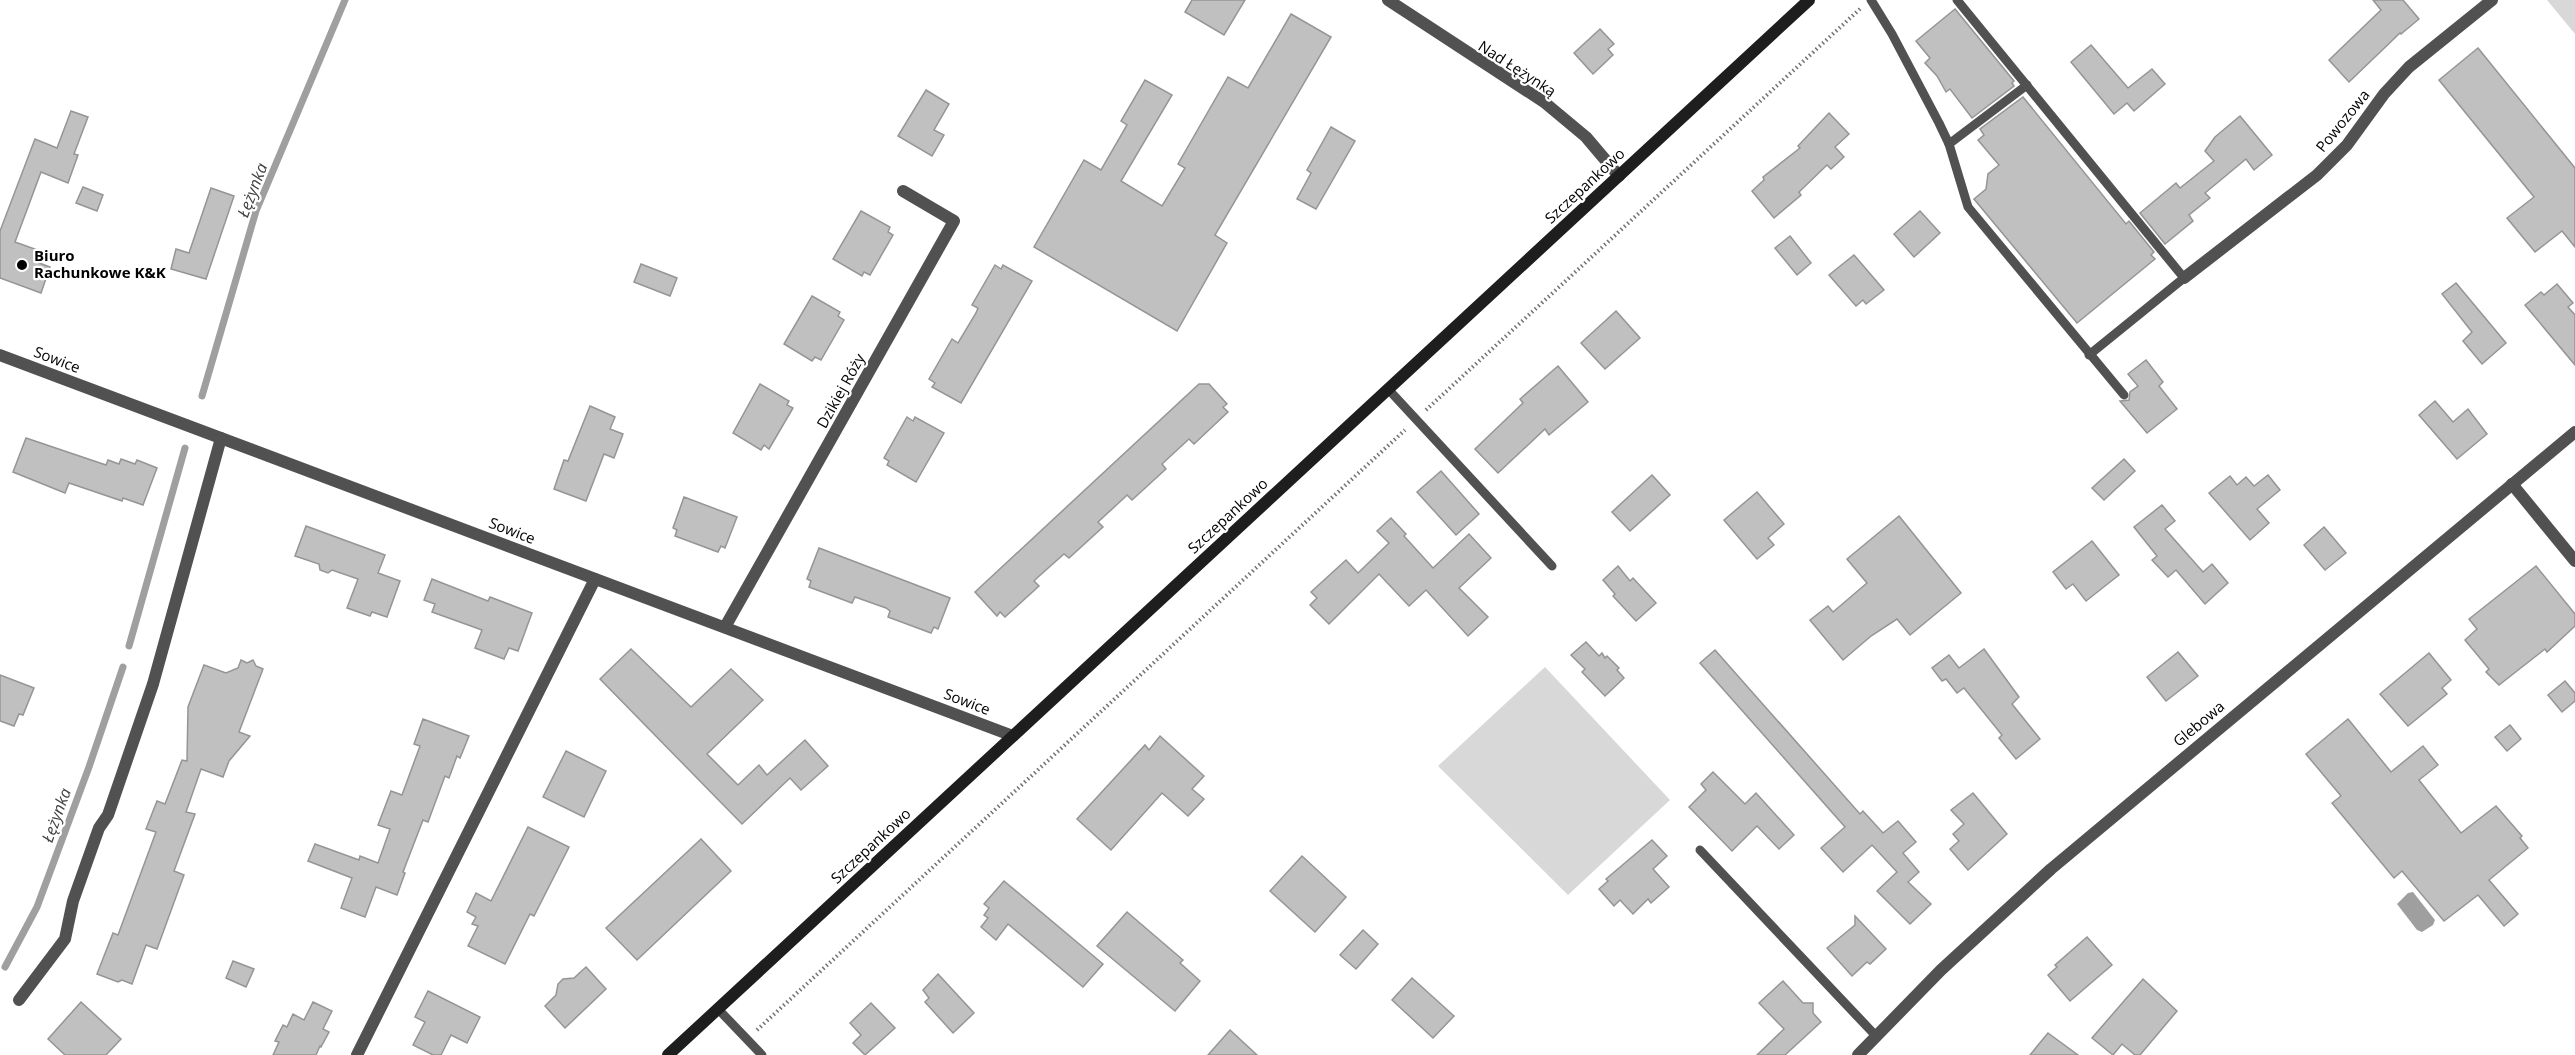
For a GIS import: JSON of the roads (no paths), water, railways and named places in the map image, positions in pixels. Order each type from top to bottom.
[{"type":"street","name":"Nad Łężynką","points":[[1388,0],[1544,102],[1586,137],[1619,176]]},
{"type":"street","name":"Szczepankowo","points":[[668,1055],[1809,0]]},
{"type":"street","name":"Powozowa","points":[[2184,278],[2318,175],[2347,145],[2384,94],[2409,67],[2492,0]]},
{"type":"street","name":"Dzikiej Róży","points":[[725,627],[954,221],[903,191]]},
{"type":"street","name":"Sowice","points":[[0,355],[1013,736]]},
{"type":"street","name":"Glebowa","points":[[1858,1055],[1941,970],[2051,869],[2575,432]]},
{"type":"street","points":[[19,1000],[65,939],[73,901],[99,828],[108,815],[153,684],[222,438]]},
{"type":"street","points":[[2512,484],[2575,561]]},
{"type":"street","points":[[357,1055],[595,579]]},
{"type":"lane","points":[[1871,0],[1897,44],[1949,144],[1968,207],[2124,395]]},
{"type":"lane","points":[[1957,0],[2184,278],[2089,355]]},
{"type":"lane","points":[[1949,144],[2027,85]]},
{"type":"lane","points":[[1388,389],[1551,566]]},
{"type":"lane","points":[[1700,850],[1876,1036]]},
{"type":"lane","points":[[718,1009],[762,1055]]},
{"type":"waterway","name":"Łężynka","points":[[202,396],[256,211],[345,0]]},
{"type":"waterway","name":"Łężynka","points":[[129,646],[185,448]]},
{"type":"waterway","name":"Łężynka","points":[[5,967],[37,907],[123,667]]},
{"type":"place","name":"Biuro Rachunkowe K&K","points":[[22,265]]}]
